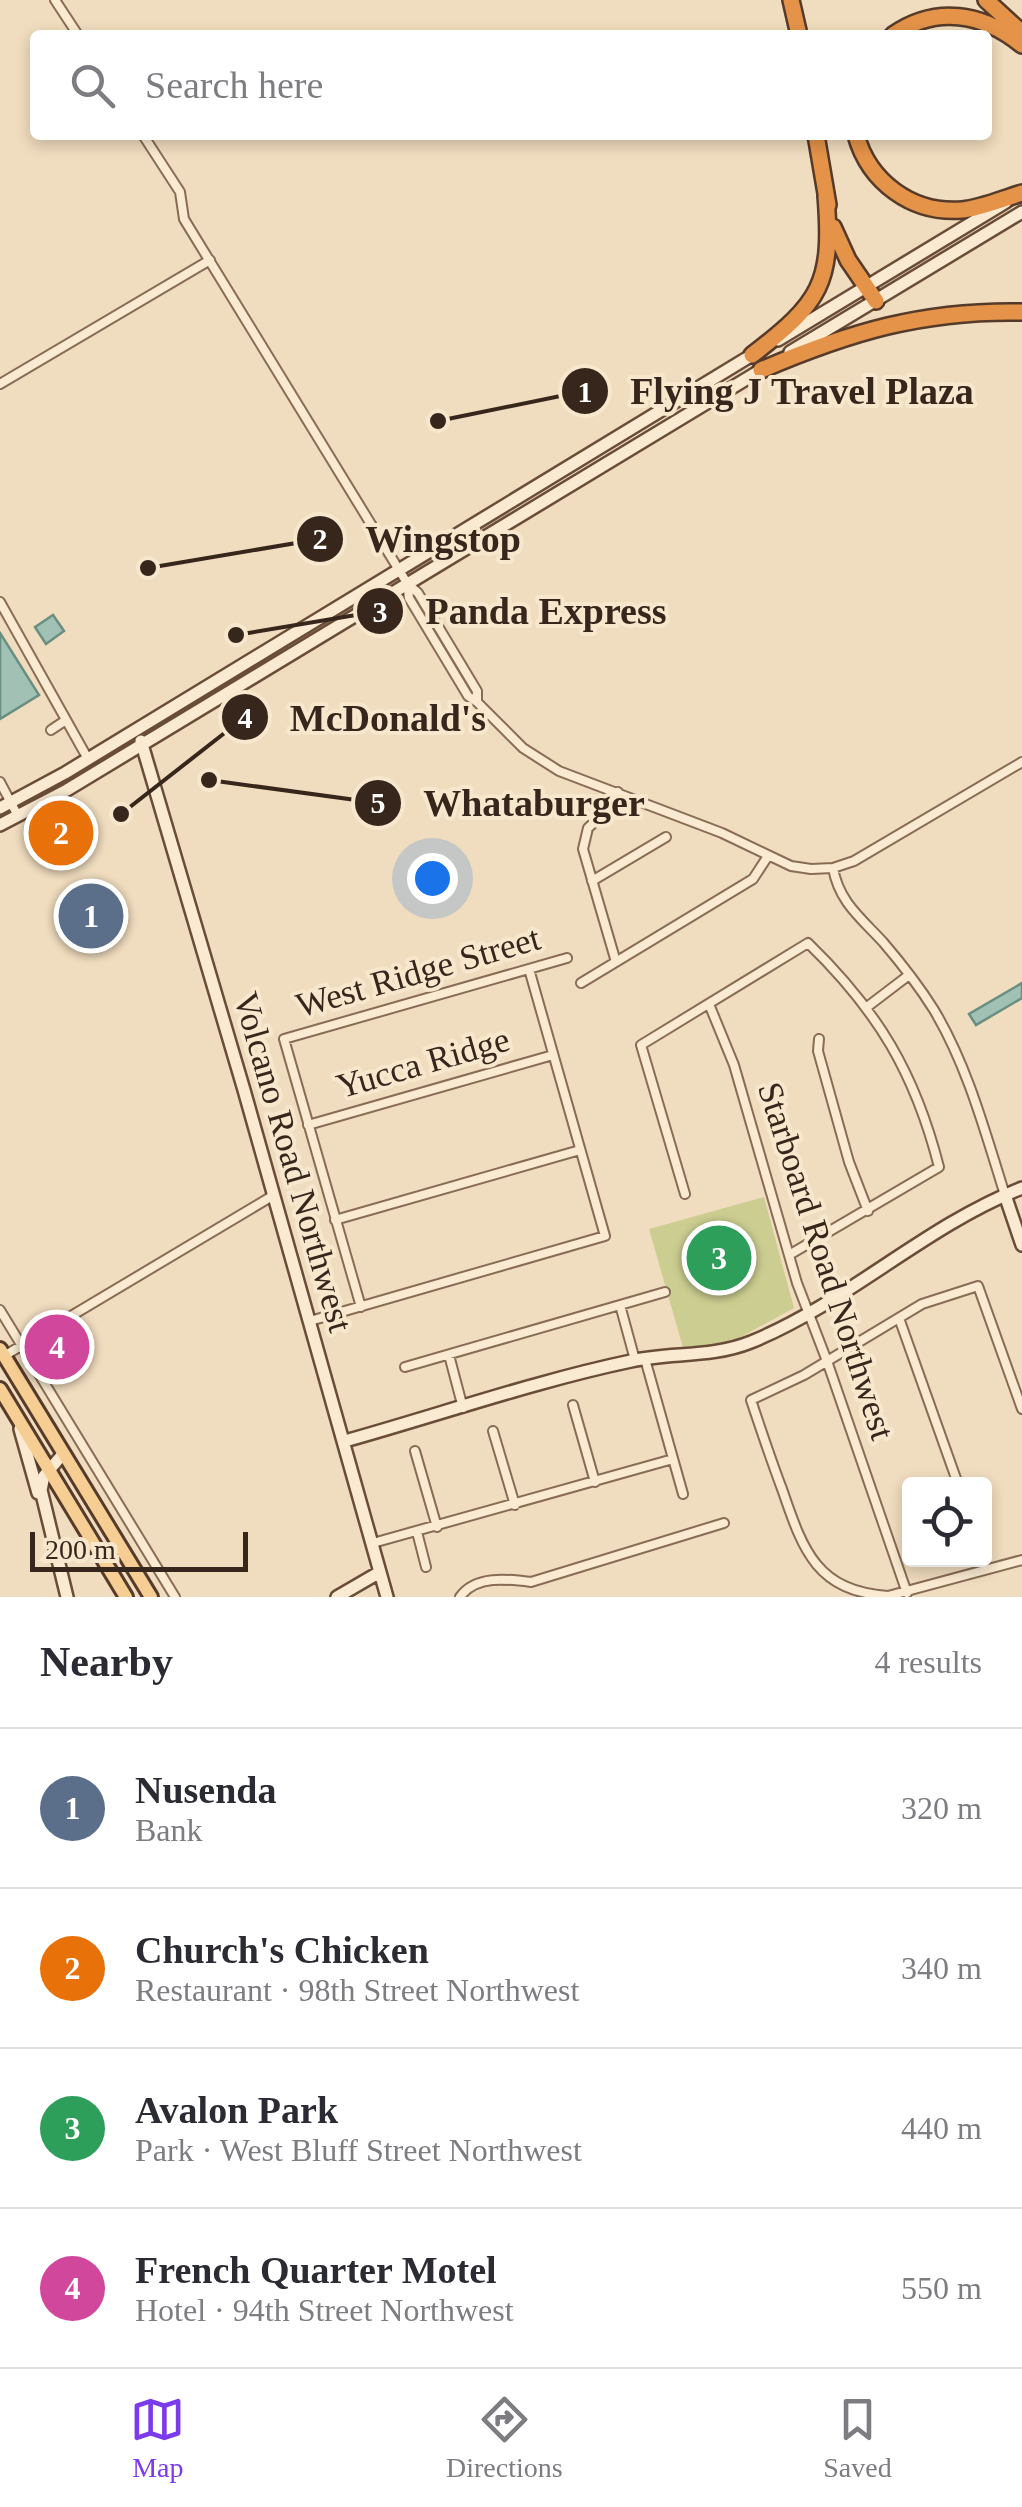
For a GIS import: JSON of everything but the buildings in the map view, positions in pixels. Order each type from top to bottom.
[{"type":"highway","points":[[792,0],[798,30]]},
{"type":"highway","points":[[986,0],[1022,33]]},
{"type":"highway","points":[[903,30],[925,19],[957,16],[983,21],[1022,45]]},
{"type":"highway","points":[[817,140],[835,235],[871,295]]},
{"type":"highway","points":[[858,140],[882,182],[896,194],[920,205],[962,210],[1022,192]]},
{"type":"highway","points":[[752,355],[796,320],[815,296],[828,259],[826,196]]},
{"type":"highway","points":[[761,370],[863,330],[928,318],[1022,312]]},
{"type":"main road","points":[[72,781],[142,744],[761,370],[1022,192]]},
{"type":"main road","points":[[5,805],[89,759],[752,355],[1022,212]]},
{"type":"main road","points":[[142,744],[141,735],[175,712],[182,700]]},
{"type":"main road","points":[[0,825],[72,781],[105,756],[116,742]]},
{"type":"main road","name":"Volcano Road Northwest","points":[[142,744],[387,1597]]},
{"type":"main road","points":[[344,1441],[640,1360],[716,1353],[748,1343],[808,1312],[968,1212],[1022,1188]]},
{"type":"main road","points":[[1005,1195],[1022,1245]]},
{"type":"main road","points":[[2,1354],[151,1597]]},
{"type":"main road","points":[[0,1389],[126,1597]]},
{"type":"main road","points":[[17,1417],[67,1597]]},
{"type":"main road","points":[[42,1505],[41,1484],[63,1454]]},
{"type":"main road","points":[[42,1505],[64,1494]]},
{"type":"main road","points":[[337,1597],[380,1572]]},
{"type":"street","points":[[55,0],[75,30]]},
{"type":"street","points":[[147,140],[180,192],[184,220],[407,583],[409,598],[468,696],[524,748],[558,771],[722,833],[792,866],[812,870],[854,861],[1022,762]]},
{"type":"street","points":[[0,384],[210,260]]},
{"type":"street","points":[[0,602],[89,759],[72,781]]},
{"type":"street","points":[[50,730],[66,720]]},
{"type":"street","points":[[0,782],[5,805],[18,816]]},
{"type":"street","points":[[616,962],[582,849],[588,828],[609,809],[618,792]]},
{"type":"street","points":[[592,881],[666,836]]},
{"type":"street","points":[[581,983],[752,879],[768,856]]},
{"type":"street","points":[[832,868],[848,906],[932,1006],[962,1065],[1005,1195]]},
{"type":"street","points":[[685,1194],[641,1045],[808,943],[867,1006],[894,1048],[917,1093],[938,1167],[789,1254]]},
{"type":"street","name":"West Ridge Street","points":[[308,1125],[284,1039],[568,958]]},
{"type":"street","points":[[310,1321],[605,1236],[528,969]]},
{"type":"street","points":[[867,1006],[909,974]]},
{"type":"street","name":"Starboard Road Northwest","points":[[709,1004],[734,1064],[789,1254],[906,1593]]},
{"type":"street","points":[[819,1039],[818,1051],[849,1162],[868,1210]]},
{"type":"street","name":"Yucca Ridge","points":[[308,1125],[553,1055]]},
{"type":"street","points":[[308,1125],[360,1307]]},
{"type":"street","points":[[335,1220],[580,1150]]},
{"type":"street","points":[[2,1354],[22,1346],[274,1195]]},
{"type":"street","points":[[1022,1409],[978,1286],[922,1304],[790,1383],[751,1400],[798,1536],[821,1571],[840,1585],[868,1595],[906,1593],[1022,1560]]},
{"type":"street","points":[[405,1367],[665,1292]]},
{"type":"street","points":[[620,1305],[683,1494]]},
{"type":"street","points":[[0,1310],[175,1597]]},
{"type":"street","points":[[899,1318],[956,1477]]},
{"type":"street","points":[[449,1355],[463,1408]]},
{"type":"street","points":[[573,1405],[595,1482]]},
{"type":"street","points":[[493,1431],[515,1505]]},
{"type":"street","points":[[416,1452],[437,1526]]},
{"type":"street","points":[[373,1543],[673,1459]]},
{"type":"street","points":[[460,1597],[465,1589],[501,1578],[531,1582],[724,1523]]},
{"type":"street","points":[[416,1532],[426,1567]]},
{"type":"green space","points":[[764,1197],[794,1308],[739,1338],[684,1351],[649,1229]]},
{"type":"shaded area","points":[[53,615],[64,631],[46,644],[35,627]]},
{"type":"shaded area","points":[[0,633],[39,695],[0,719]]},
{"type":"shaded area","points":[[1022,983],[1022,998],[976,1025],[969,1014]]},
{"type":"place","name":"Flying J Travel Plaza","points":[[438,421]]},
{"type":"place","name":"Wingstop","points":[[148,568]]},
{"type":"place","name":"Panda Express","points":[[236,635]]},
{"type":"place","name":"Whataburger","points":[[209,780]]},
{"type":"place","name":"McDonald's","points":[[121,814]]},
{"type":"place","name":"Church's Chicken","points":[[61,833]]},
{"type":"place","name":"Nusenda","points":[[91,916]]},
{"type":"place","name":"Avalon Park","points":[[719,1258]]},
{"type":"place","name":"French Quarter Motel","points":[[57,1347]]}]
